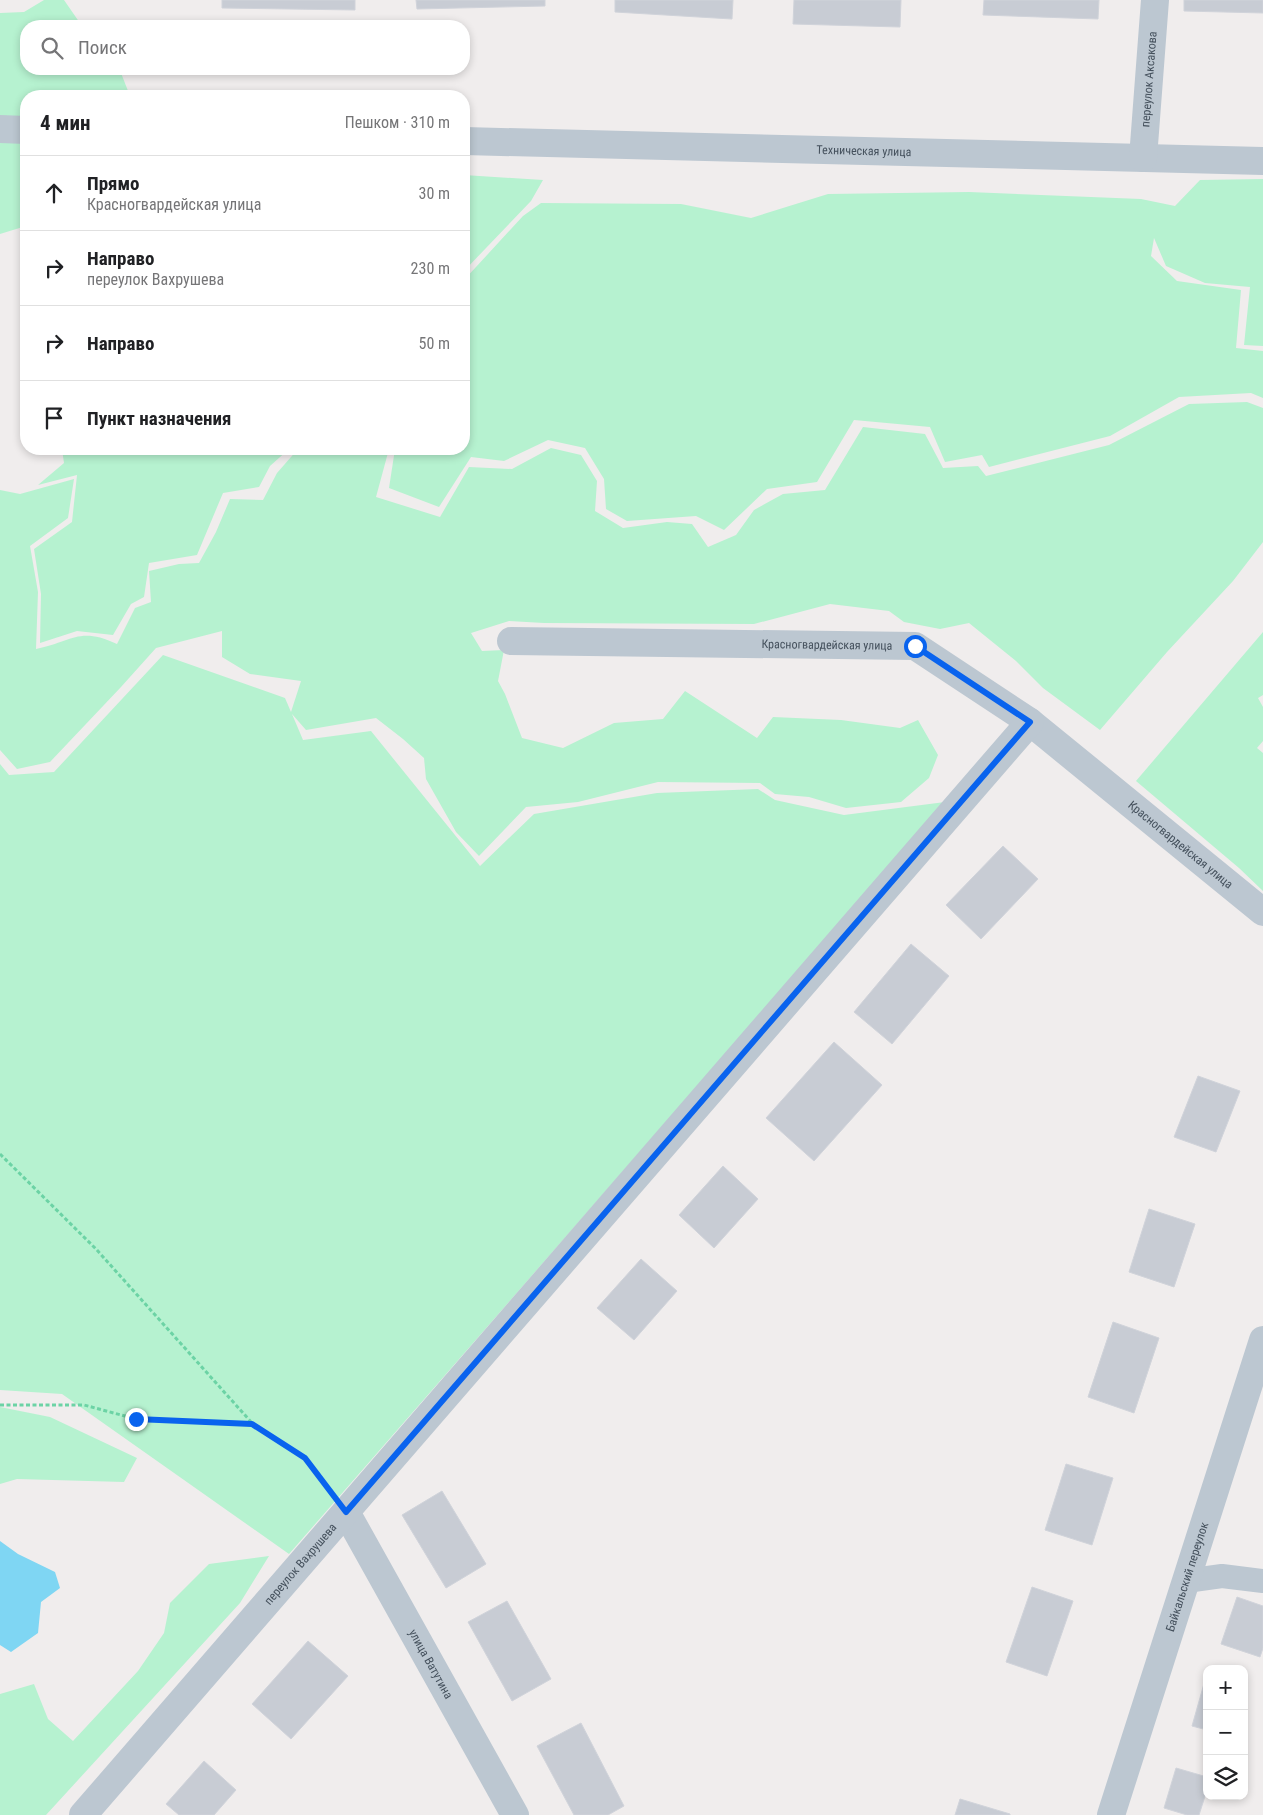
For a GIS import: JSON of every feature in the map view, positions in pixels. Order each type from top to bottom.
[{"type":"street","name":"переулок Аксакова","points":[[1143,158],[1155,0]]},
{"type":"street","points":[[0,129],[20,130]]},
{"type":"street","name":"Техническая улица","points":[[470,141],[1263,161]]},
{"type":"street","name":"Красногвардейская улица","points":[[511,641],[915,646],[1030,722],[1263,912]]},
{"type":"street","name":"переулок Вахрушева","points":[[83,1815],[1030,722]]},
{"type":"street","name":"Байкальский переулок","points":[[1111,1815],[1263,1340]]},
{"type":"street","name":"улица Ватутина","points":[[346,1512],[515,1815]]},
{"type":"street","points":[[1186,1581],[1222,1576],[1263,1581]]},
{"type":"path","points":[[0,1154],[96,1249],[252,1424],[305,1458],[346,1512]]},
{"type":"path","points":[[0,1405],[84,1405],[136,1419],[252,1424]]},
{"type":"green space","points":[[44,0],[64,0],[78,20],[20,20],[20,75],[122,75],[128,90],[20,90],[20,228],[0,234],[0,13],[24,12]]},
{"type":"green space","points":[[470,175],[543,180],[531,201],[470,265]]},
{"type":"green space","points":[[1263,179],[1263,346],[1244,345],[1250,287],[1205,283],[1166,266],[1154,238],[1151,256],[1177,281],[1241,290],[1236,348],[1263,351],[1263,398],[1251,393],[1179,397],[1110,436],[989,467],[982,455],[945,462],[930,427],[854,420],[817,482],[767,489],[724,530],[696,516],[627,521],[606,509],[604,479],[585,448],[548,440],[504,461],[471,457],[439,507],[389,488],[394,455],[470,455],[470,273],[523,216],[541,203],[681,204],[751,218],[828,194],[969,192],[1141,199],[1175,206],[1200,180]]},
{"type":"green space","points":[[1247,402],[1263,408],[1263,542],[1233,581],[1167,652],[1100,730],[1043,688],[1016,661],[969,623],[940,629],[904,622],[889,611],[830,604],[754,624],[544,623],[509,621],[471,633],[482,651],[504,650],[498,681],[522,738],[563,748],[614,723],[663,719],[685,691],[757,738],[773,717],[841,720],[900,728],[918,720],[938,755],[929,778],[901,802],[846,808],[809,797],[775,794],[760,783],[658,782],[578,802],[526,807],[479,856],[456,832],[426,779],[424,758],[376,718],[306,730],[292,714],[303,740],[371,731],[480,866],[534,814],[657,793],[758,789],[775,800],[844,815],[945,802],[289,1554],[62,1394],[0,1390],[0,764],[9,775],[54,772],[163,655],[285,698],[291,712],[301,681],[250,674],[222,657],[222,631],[156,648],[50,762],[17,769],[0,750],[0,490],[20,494],[74,479],[68,518],[30,546],[38,592],[36,649],[84,636],[93,636],[117,644],[135,608],[151,602],[149,571],[179,564],[199,563],[216,532],[230,499],[263,500],[277,473],[293,455],[387,455],[376,497],[440,517],[469,467],[512,469],[551,448],[581,455],[597,481],[595,511],[623,528],[667,522],[692,524],[708,547],[736,535],[754,510],[783,494],[825,490],[863,427],[925,434],[943,468],[978,466],[986,476],[1109,445],[1189,404]]},
{"type":"green space","points":[[63,455],[282,455],[270,466],[259,487],[223,493],[197,555],[149,563],[144,597],[131,604],[113,635],[77,631],[40,643],[41,594],[34,549],[72,522],[77,475],[38,485],[64,463]]},
{"type":"green space","points":[[1263,632],[1263,695],[1258,698],[1263,707],[1263,741],[1257,748],[1263,753],[1263,891],[1239,868],[1136,781]]},
{"type":"green space","points":[[0,1407],[50,1417],[137,1458],[124,1482],[17,1479],[0,1484]]},
{"type":"green space","points":[[269,1556],[240,1603],[46,1815],[0,1815],[0,1694],[34,1684],[48,1719],[73,1741],[138,1671],[164,1633],[170,1603],[209,1564]]},
{"type":"water","points":[[0,1541],[18,1554],[55,1572],[60,1588],[41,1602],[38,1633],[11,1652],[0,1645]]},
{"type":"building","points":[[222,0],[355,0],[355,10],[222,8]]},
{"type":"building","points":[[416,0],[545,0],[545,6],[417,9]]},
{"type":"building","points":[[615,0],[733,0],[732,19],[615,12]]},
{"type":"building","points":[[794,0],[901,0],[900,27],[793,24]]},
{"type":"building","points":[[984,0],[1099,0],[1098,19],[983,15]]},
{"type":"building","points":[[1184,0],[1263,0],[1263,13],[1184,11]]},
{"type":"building","points":[[1003,846],[1038,879],[981,939],[946,905]]},
{"type":"building","points":[[911,944],[949,976],[892,1044],[854,1012]]},
{"type":"building","points":[[834,1042],[882,1085],[814,1161],[766,1118]]},
{"type":"building","points":[[1198,1076],[1240,1091],[1216,1152],[1174,1137]]},
{"type":"building","points":[[723,1166],[758,1199],[714,1248],[679,1215]]},
{"type":"building","points":[[1149,1209],[1195,1224],[1174,1287],[1129,1272]]},
{"type":"building","points":[[641,1259],[677,1291],[634,1340],[597,1308]]},
{"type":"building","points":[[1113,1322],[1159,1338],[1134,1413],[1088,1397]]},
{"type":"building","points":[[1066,1464],[1113,1478],[1092,1545],[1045,1530]]},
{"type":"building","points":[[442,1491],[486,1564],[446,1588],[402,1515]]},
{"type":"building","points":[[1032,1587],[1073,1601],[1047,1676],[1006,1662]]},
{"type":"building","points":[[1237,1597],[1263,1606],[1263,1648],[1260,1657],[1221,1644]]},
{"type":"building","points":[[507,1601],[551,1679],[512,1701],[468,1622]]},
{"type":"building","points":[[308,1641],[348,1676],[291,1739],[252,1704]]},
{"type":"building","points":[[1203,1687],[1203,1729],[1192,1726]]},
{"type":"building","points":[[581,1723],[624,1806],[608,1815],[574,1815],[537,1746]]},
{"type":"building","points":[[204,1761],[236,1790],[214,1815],[179,1815],[166,1804]]},
{"type":"building","points":[[1176,1768],[1203,1776],[1204,1800],[1199,1815],[1187,1815],[1164,1808]]},
{"type":"building","points":[[960,1799],[1010,1814],[1010,1815],[955,1815]]},
{"type":"route","points":[[136,1419],[252,1424],[305,1458],[346,1512],[1030,722],[915,646]]}]
